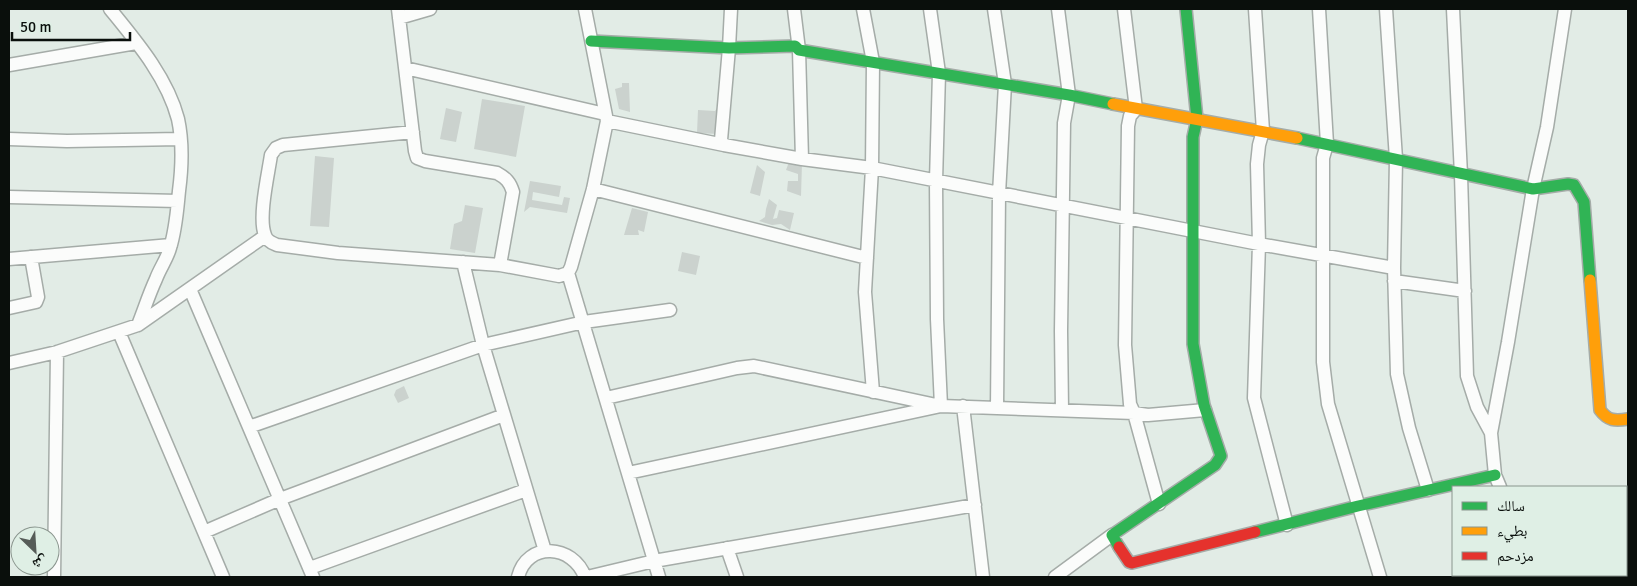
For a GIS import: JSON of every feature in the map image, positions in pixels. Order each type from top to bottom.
[{"type":"street","points":[[110,9],[136,42],[167,90],[178,119],[180,139],[182,168],[176,225],[164,264],[156,277],[138,325]]},
{"type":"street","points":[[430,9],[398,14],[415,151],[417,158],[420,160],[497,173],[506,178],[511,184],[513,192],[500,265]]},
{"type":"street","points":[[584,9],[606,117],[594,189],[568,273],[659,577]]},
{"type":"street","points":[[724,145],[721,140],[731,9]]},
{"type":"street","points":[[794,9],[799,50],[802,159]]},
{"type":"street","points":[[862,9],[873,62],[872,168],[865,292],[866,324],[873,392]]},
{"type":"street","points":[[930,9],[939,73],[936,181],[937,319],[941,406]]},
{"type":"street","points":[[994,9],[1005,84],[999,194],[997,408]]},
{"type":"street","points":[[1058,9],[1069,96],[1064,123],[1061,331],[1062,410]]},
{"type":"street","points":[[1124,9],[1136,109],[1130,116],[1128,126],[1125,345],[1130,404],[1159,504]]},
{"type":"street","points":[[1055,577],[1112,535],[1216,465],[1221,456],[1205,410],[1193,344],[1193,137],[1197,118],[1186,9]]},
{"type":"street","points":[[1255,9],[1264,131],[1259,145],[1257,164],[1259,244],[1254,398],[1287,524]]},
{"type":"street","points":[[1319,9],[1327,144],[1323,158],[1324,362],[1326,392],[1380,577]]},
{"type":"street","points":[[1386,9],[1396,158],[1394,281],[1397,374],[1409,428],[1428,490]]},
{"type":"street","points":[[1453,9],[1461,175],[1467,376],[1477,407],[1491,433]]},
{"type":"street","points":[[1459,486],[1498,481],[1491,433],[1533,189],[1547,127],[1565,9]]},
{"type":"street","points":[[591,41],[729,48],[795,46],[799,50],[1197,118],[1396,158],[1461,175],[1533,189],[1568,184],[1574,186],[1584,202],[1600,410],[1611,421],[1628,419]]},
{"type":"street","points":[[9,65],[136,42]]},
{"type":"street","points":[[405,68],[724,145],[802,159],[872,168],[1259,244],[1394,268]]},
{"type":"street","points":[[413,132],[283,145],[276,148],[271,155],[265,200],[263,217],[265,236],[269,241],[277,245],[338,253],[500,265],[559,276],[568,273]]},
{"type":"street","points":[[9,139],[68,141],[180,139]]},
{"type":"street","points":[[594,189],[867,258]]},
{"type":"street","points":[[9,198],[178,201]]},
{"type":"street","points":[[9,363],[56,352],[138,325],[265,236]]},
{"type":"street","points":[[9,259],[171,245]]},
{"type":"street","points":[[9,308],[36,302],[38,296],[31,257]]},
{"type":"street","points":[[463,262],[483,345],[544,551]]},
{"type":"street","points":[[1394,281],[1465,291]]},
{"type":"street","points":[[190,289],[312,573],[526,490]]},
{"type":"street","points":[[249,427],[483,345],[584,322],[670,310]]},
{"type":"street","points":[[119,332],[204,532],[219,576]]},
{"type":"street","points":[[54,577],[56,352]]},
{"type":"street","points":[[606,398],[737,368],[754,366],[941,406],[1148,415],[1205,410]]},
{"type":"street","points":[[628,473],[941,406]]},
{"type":"street","points":[[964,406],[983,577]]},
{"type":"street","points":[[204,532],[280,499],[504,415]]},
{"type":"street","points":[[1112,535],[1129,562],[1132,563],[1358,506],[1428,490],[1452,487]]},
{"type":"street","points":[[518,577],[529,559],[544,551],[554,551],[570,556],[577,562],[586,577],[654,561],[975,505]]},
{"type":"street","points":[[727,548],[737,577]]},
{"type":"building","points":[[622,83],[629,83],[630,112],[619,109],[615,89],[622,87]]},
{"type":"building","points":[[482,99],[525,106],[516,157],[474,149]]},
{"type":"building","points":[[719,105],[718,134],[697,133],[698,110],[715,111]]},
{"type":"building","points":[[446,108],[462,112],[456,142],[440,139]]},
{"type":"building","points":[[315,156],[334,158],[329,227],[310,226]]},
{"type":"building","points":[[789,162],[802,163],[801,196],[787,191],[788,181],[798,181],[798,174],[786,170]]},
{"type":"building","points":[[757,165],[765,172],[760,196],[750,193]]},
{"type":"building","points":[[530,181],[561,186],[559,197],[533,192],[532,200],[562,205],[564,197],[570,198],[567,213],[530,207],[524,212]]},
{"type":"building","points":[[769,199],[777,205],[773,219],[777,218],[779,210],[794,213],[790,230],[781,224],[772,225],[759,221],[765,217]]},
{"type":"building","points":[[465,205],[483,208],[475,253],[450,249],[454,224],[462,221]]},
{"type":"building","points":[[632,208],[648,212],[644,232],[638,230],[639,235],[624,235]]},
{"type":"building","points":[[682,252],[700,256],[696,275],[678,271]]},
{"type":"building","points":[[404,386],[409,398],[398,403],[394,395],[396,390]]},
{"type":"traffic: fast","points":[[1119,547],[1112,535],[1215,465],[1221,456],[1204,405],[1193,344],[1193,137],[1197,119],[1186,9]]},
{"type":"traffic: fast","points":[[591,41],[729,48],[795,46],[799,50],[1113,104]]},
{"type":"traffic: fast","points":[[1297,138],[1533,189],[1568,184],[1574,185],[1584,202],[1590,280]]},
{"type":"traffic: fast","points":[[1255,532],[1495,475]]},
{"type":"traffic: fast","points":[[1478,577],[1482,576]]},
{"type":"traffic: slow","points":[[1113,104],[1297,138]]},
{"type":"traffic: slow","points":[[1590,280],[1600,410],[1612,419],[1628,419]]},
{"type":"traffic: jam","points":[[1119,547],[1129,562],[1132,563],[1255,532]]}]
